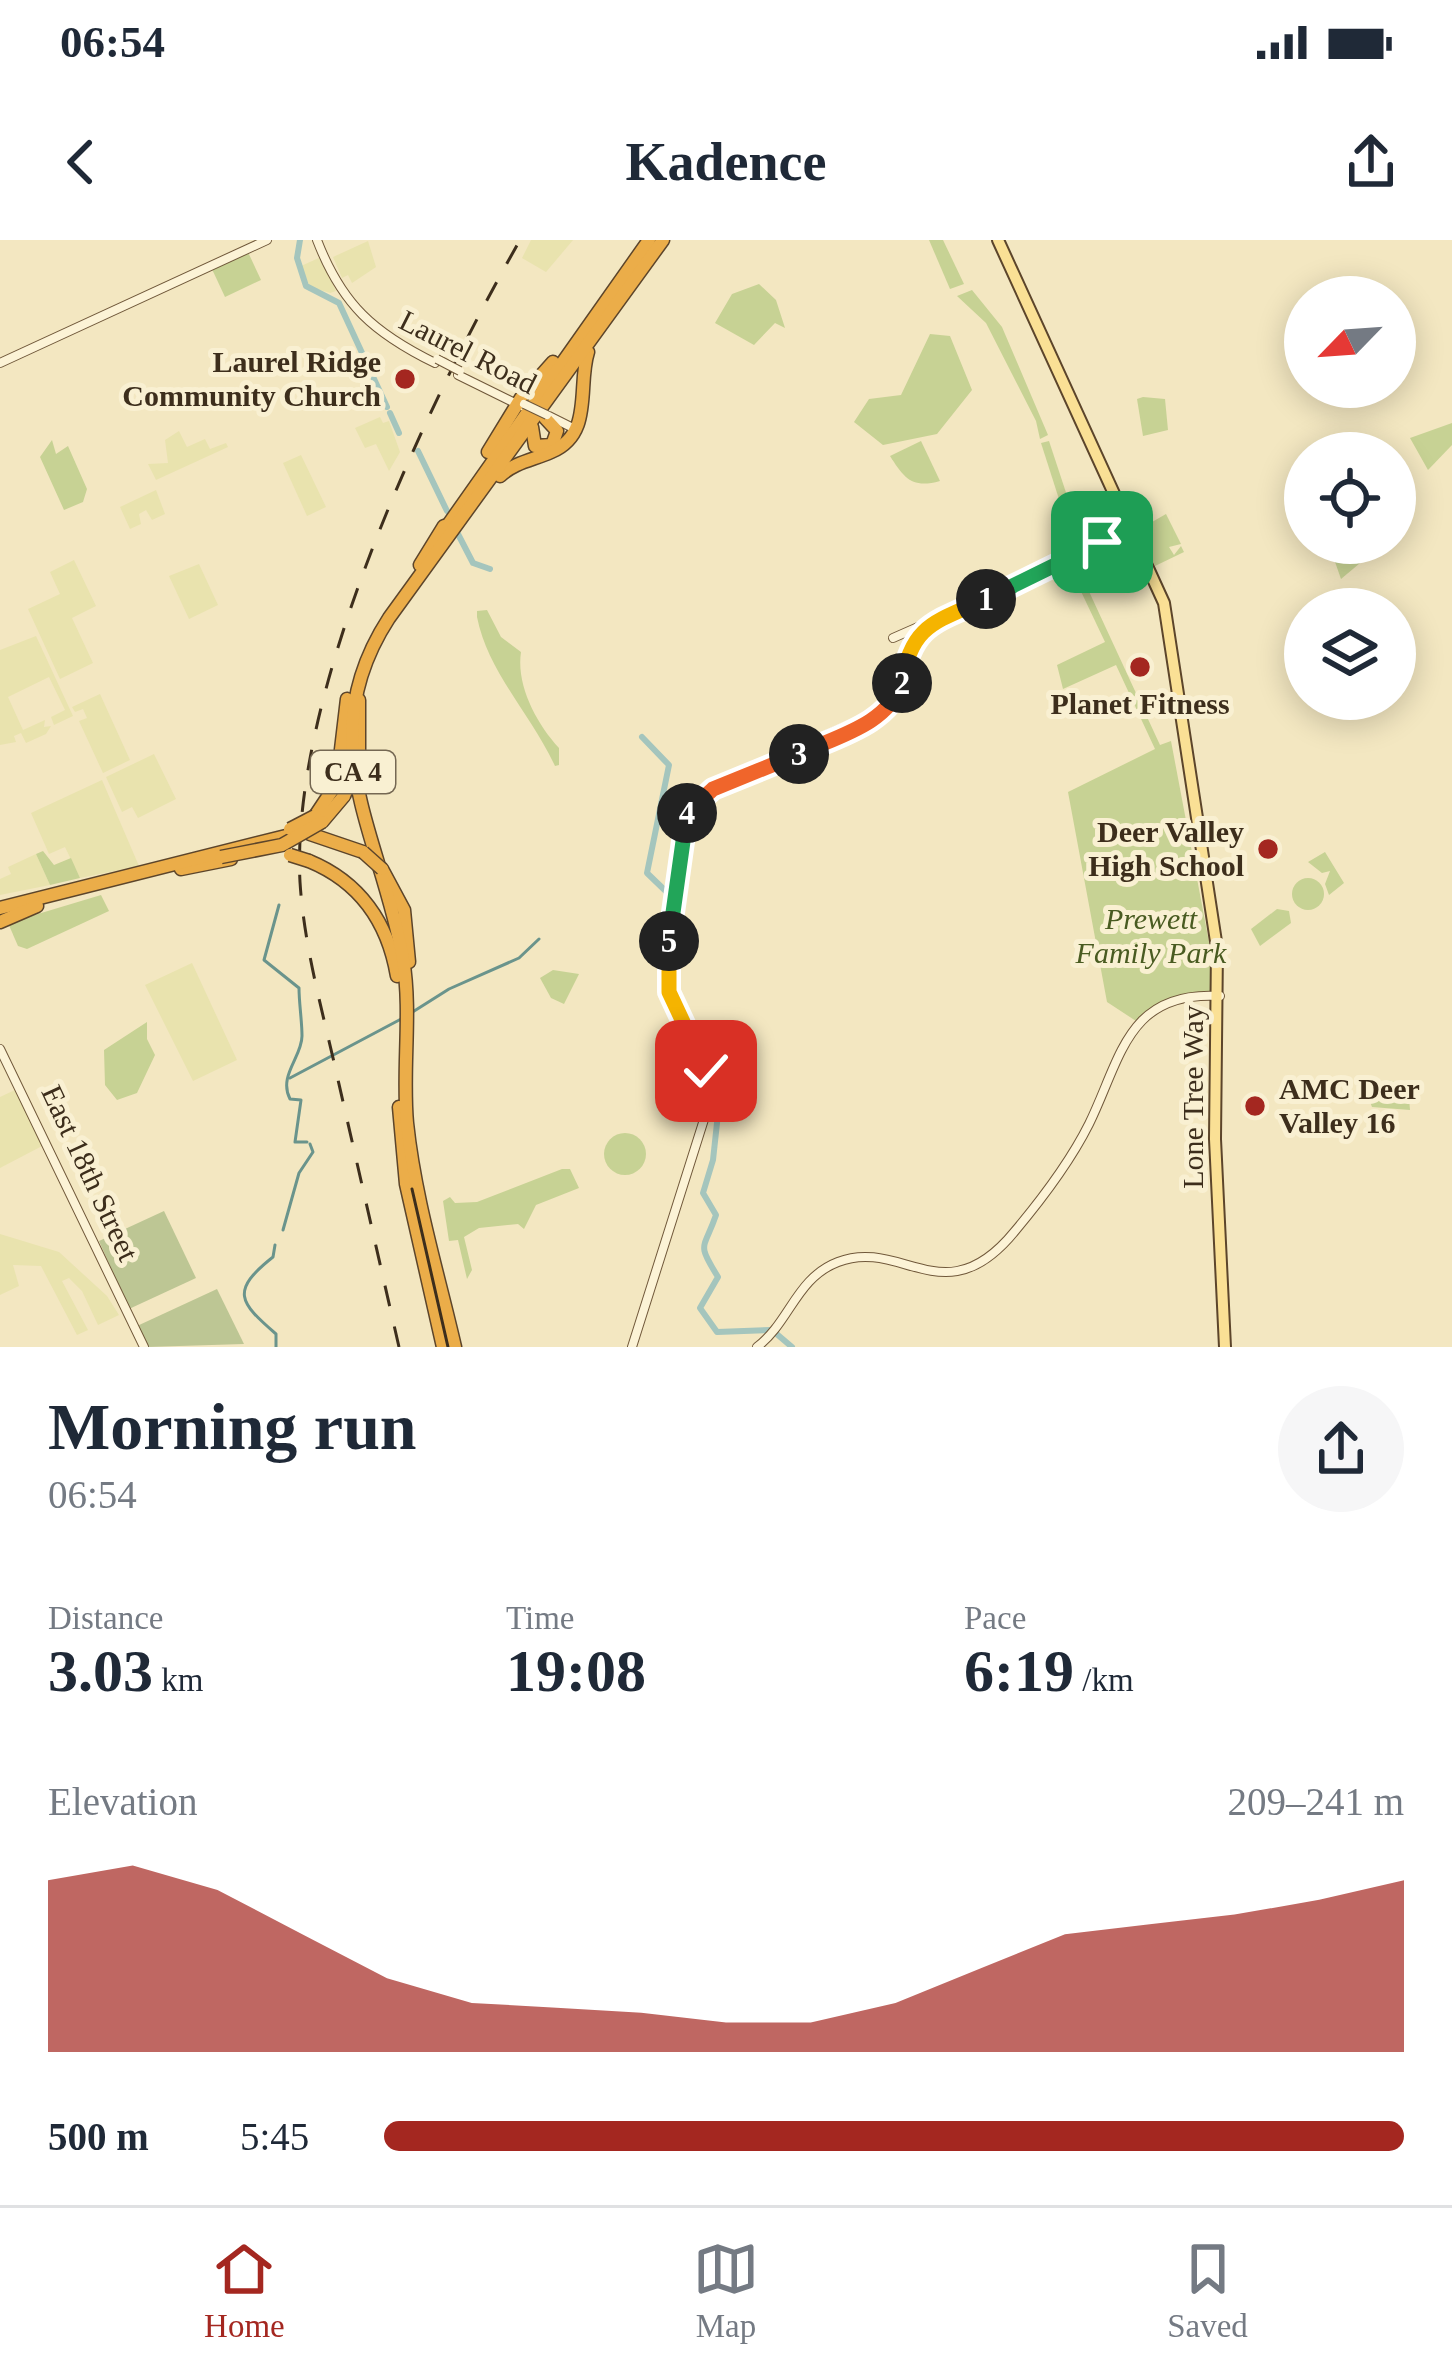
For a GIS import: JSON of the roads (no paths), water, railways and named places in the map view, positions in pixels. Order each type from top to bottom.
[{"type":"highway","name":"CA 4","points":[[454,1347],[410,1144],[402,956],[350,754],[352,706],[371,650],[442,537],[649,240]]},
{"type":"highway","name":"CA 4","points":[[463,505],[544,414],[663,240]]},
{"type":"highway","points":[[463,505],[519,406],[589,322]]},
{"type":"highway","points":[[463,505],[502,473],[557,449],[574,431],[584,405],[585,362],[604,322]]},
{"type":"highway","name":"CA 4","points":[[442,537],[367,642],[348,699],[346,774],[392,940],[400,995],[401,1148],[443,1347]]},
{"type":"highway","points":[[0,912],[49,895],[222,854],[282,845],[319,819],[344,796],[359,759],[359,697],[371,650]]},
{"type":"highway","points":[[0,912],[156,874],[319,819],[337,783],[348,699]]},
{"type":"highway","points":[[290,832],[363,852],[382,869],[399,895],[407,925],[406,1022]]},
{"type":"highway","points":[[156,874],[256,854],[309,861],[349,884],[376,914],[391,948],[400,995]]},
{"type":"main road","points":[[0,361],[263,240]]},
{"type":"main road","name":"Laurel Road","points":[[320,240],[350,299],[370,322],[519,406]]},
{"type":"main road","name":"Lone Tree Way","points":[[1001,240],[1164,603],[1217,948],[1215,1137],[1226,1345]]},
{"type":"main road","name":"Laurel Road","points":[[459,373],[574,431]]},
{"type":"main road","points":[[892,638],[1132,527]]},
{"type":"main road","points":[[633,1347],[670,1247],[711,1099],[707,1074],[667,982],[671,899],[682,823],[701,796],[876,718],[897,697],[909,649],[927,627],[1132,527]]},
{"type":"main road","points":[[633,1347],[702,1136],[708,1092],[664,988],[680,822],[691,801],[711,786],[882,711],[897,689],[906,646],[925,625]]},
{"type":"main road","points":[[760,1347],[776,1332],[798,1292],[833,1263],[869,1258],[948,1274],[1005,1241],[1088,1127],[1119,1049],[1133,1028],[1180,998],[1219,998]]},
{"type":"main road","name":"East 18th Street","points":[[0,1045],[144,1347]]},
{"type":"main road","points":[[670,1247],[671,1235]]},
{"type":"waterway","points":[[300,240],[297,258],[306,286],[339,303],[387,407]]},
{"type":"waterway","points":[[390,413],[399,433]]},
{"type":"waterway","points":[[418,451],[447,511]]},
{"type":"waterway","points":[[458,534],[473,563],[490,569]]},
{"type":"waterway","points":[[642,737],[669,765],[647,873],[677,902],[674,986],[721,1086],[713,1160],[703,1193],[716,1215],[704,1246],[718,1277],[700,1308],[717,1332],[772,1330],[792,1347]]},
{"type":"waterway","points":[[279,905],[264,960],[299,988],[302,1036],[287,1091],[290,1099],[301,1100],[295,1142],[307,1142]]},
{"type":"waterway","points":[[411,1013],[449,989],[519,958],[539,939]]},
{"type":"waterway","points":[[290,1078],[403,1018]]},
{"type":"waterway","points":[[283,1230],[299,1173],[313,1152],[310,1144]]},
{"type":"waterway","points":[[275,1245],[273,1257],[250,1279],[244,1296],[276,1334],[276,1347]]},
{"type":"tram line","points":[[412,1189],[448,1347]]},
{"type":"railway","points":[[399,1347],[309,954],[300,882],[303,807],[317,725],[371,551],[445,383],[520,240]]},
{"type":"place","name":"Laurel Ridge Community Church","points":[[405,379]]},
{"type":"place","name":"Planet Fitness","points":[[1140,667]]},
{"type":"place","name":"Deer Valley High School","points":[[1268,849]]},
{"type":"place","name":"AMC Deer Valley 16","points":[[1255,1106]]},
{"type":"park label","name":"Prewett Family Park","points":[[1151,936]]}]
